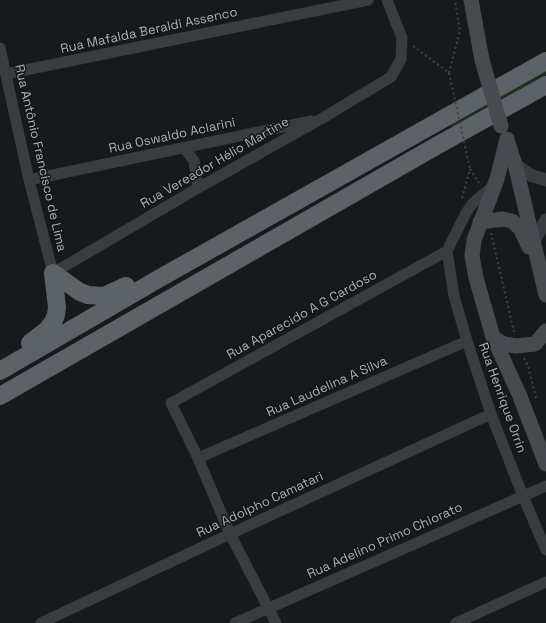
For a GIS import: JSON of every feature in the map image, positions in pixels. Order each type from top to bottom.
[{"type":"highway","points":[[0,370],[296,201],[546,61]]},
{"type":"highway","points":[[0,396],[438,145],[546,85]]},
{"type":"highway","points":[[53,273],[80,292],[92,296],[104,296],[114,293],[204,241],[296,201]]},
{"type":"highway","points":[[0,364],[47,330],[53,322],[57,307],[53,273]]},
{"type":"main road","points":[[471,0],[482,60],[515,164],[546,295]]},
{"type":"main road","points":[[504,133],[501,167],[489,190],[484,221],[474,240],[472,256],[476,278],[494,337],[519,394],[546,464]]},
{"type":"main road","points":[[484,221],[503,220],[512,222],[520,228],[540,267]]},
{"type":"main road","points":[[494,337],[504,344],[518,346],[535,344],[546,331]]},
{"type":"street","name":"Rua Mafalda Beraldi Assenco","points":[[6,74],[368,0]]},
{"type":"street","points":[[387,0],[402,38]]},
{"type":"street","name":"Rua Vereador Hélio Martine","points":[[53,273],[198,188],[321,119],[391,77],[401,59],[402,38]]},
{"type":"street","name":"Rua Antônio Francisco de Lima","points":[[0,48],[29,180],[53,273]]},
{"type":"street","name":"Rua Oswaldo Aclarini","points":[[29,180],[321,119]]},
{"type":"street","points":[[184,148],[194,161],[198,188]]},
{"type":"street","points":[[515,164],[530,175],[546,180]]},
{"type":"street","points":[[447,251],[472,204],[489,190]]},
{"type":"street","points":[[534,241],[546,220]]},
{"type":"street","name":"Rua Henrique Orrin","points":[[447,251],[454,296],[491,414],[546,550]]},
{"type":"street","name":"Rua Aparecido A G Cardoso","points":[[198,458],[171,403],[447,251]]},
{"type":"street","name":"Rua Laudelina A Silva","points":[[198,458],[467,341]]},
{"type":"street","name":"Rua Adolpho Camatari","points":[[41,623],[491,414]]},
{"type":"street","points":[[198,458],[230,534],[276,623]]},
{"type":"street","name":"Rua Adelino Primo Chiorato","points":[[235,623],[268,607],[546,486]]},
{"type":"street","points":[[456,623],[546,582]]},
{"type":"path","points":[[455,0],[460,31],[449,73],[470,169],[489,190]]},
{"type":"path","points":[[402,38],[449,73]]},
{"type":"path","points":[[484,221],[494,242],[518,346],[528,366],[537,404]]},
{"type":"shaded area","points":[[546,68],[546,78],[453,130],[450,121]]}]
